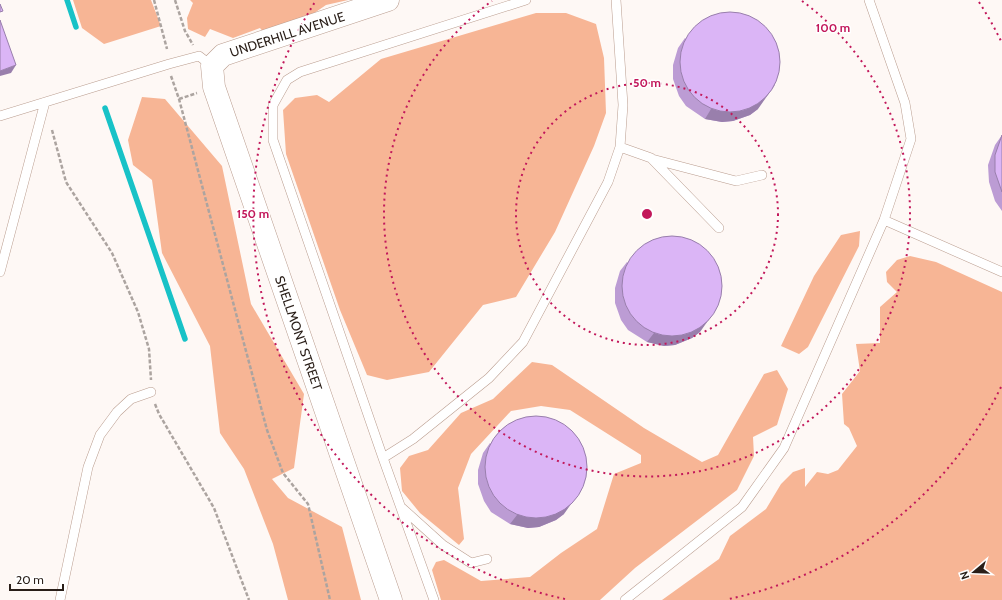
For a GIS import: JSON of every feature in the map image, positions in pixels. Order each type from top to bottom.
[{"type":"street","name":"UNDERHILL AVENUE","points":[[205,61],[388,0]]},
{"type":"street","name":"SHELLMONT STREET","points":[[205,61],[391,600]]},
{"type":"lane","points":[[434,600],[383,458],[273,140],[273,105],[287,80],[300,72],[526,0]]},
{"type":"lane","points":[[383,458],[413,439],[489,378],[523,342],[608,182],[620,147],[623,105],[616,0]]},
{"type":"lane","points":[[625,600],[742,507],[784,448],[884,220],[911,139],[906,103],[869,0]]},
{"type":"lane","points":[[0,116],[169,64],[205,61]]},
{"type":"lane","points":[[0,272],[45,102]]},
{"type":"lane","points":[[620,147],[651,158],[736,182],[762,175]]},
{"type":"lane","points":[[651,158],[719,228]]},
{"type":"lane","points":[[884,220],[1002,272]]},
{"type":"lane","points":[[60,600],[88,467],[100,436],[117,412],[131,399],[151,392]]},
{"type":"lane","points":[[401,507],[443,545],[471,563],[487,559]]},
{"type":"path","points":[[154,0],[167,49]]},
{"type":"path","points":[[175,0],[185,31],[205,61]]},
{"type":"path","points":[[170,75],[179,99],[267,430],[283,473],[308,504],[330,600]]},
{"type":"path","points":[[179,99],[198,93]]},
{"type":"path","points":[[45,102],[66,182],[112,253],[138,312],[149,349],[151,392],[159,414],[214,508],[249,600]]},
{"type":"shaded area","points":[[73,0],[151,0],[161,26],[104,44],[82,28]]},
{"type":"shaded area","points":[[190,0],[348,0],[326,5],[304,20],[264,33],[260,28],[233,38],[210,29],[205,37],[188,29],[187,18],[193,3]]},
{"type":"shaded area","points":[[536,13],[566,13],[596,24],[604,58],[606,113],[594,146],[555,232],[516,297],[483,305],[429,372],[387,380],[367,375],[340,310],[286,154],[283,110],[295,98],[317,95],[329,102],[381,59]]},
{"type":"shaded area","points":[[142,97],[165,99],[222,166],[251,304],[304,394],[294,468],[272,479],[288,498],[342,527],[361,600],[288,600],[273,544],[244,469],[220,433],[210,346],[162,253],[152,180],[133,165],[128,140]]},
{"type":"shaded area","points":[[860,231],[859,246],[808,347],[799,354],[781,346],[814,276],[841,235]]},
{"type":"shaded area","points":[[910,256],[936,262],[1002,292],[1002,600],[662,600],[719,559],[730,536],[766,509],[781,484],[793,472],[805,468],[805,487],[817,472],[828,474],[838,470],[857,446],[849,428],[844,424],[842,394],[860,371],[856,344],[880,343],[880,307],[897,292],[887,282],[886,272],[897,260]]},
{"type":"shaded area","points":[[532,362],[552,365],[644,428],[702,462],[718,455],[764,374],[777,370],[788,389],[777,425],[753,437],[754,456],[737,490],[635,568],[600,600],[441,600],[432,570],[436,562],[444,560],[481,581],[530,577],[561,553],[597,529],[614,474],[641,463],[641,455],[570,410],[541,406],[511,411],[471,454],[458,488],[464,539],[459,545],[420,513],[402,491],[400,468],[409,456],[428,450],[461,413],[493,399]]},
{"type":"building","points":[[0,4],[3,11],[0,12]]},
{"type":"building","points":[[730,12],[749,16],[766,26],[776,43],[780,62],[776,81],[766,98],[749,108],[730,112],[711,108],[694,98],[684,81],[680,62],[684,43],[694,26],[711,16]]},
{"type":"building","points":[[0,20],[16,65],[0,71]]},
{"type":"building","points":[[1002,135],[1002,192],[995,172],[995,155]]},
{"type":"building","points":[[672,236],[691,240],[708,250],[718,267],[722,286],[718,305],[708,322],[691,332],[672,336],[653,332],[636,322],[626,305],[622,286],[626,267],[636,250],[653,240]]},
{"type":"building","points":[[536,416],[555,420],[572,431],[583,448],[587,467],[583,486],[572,503],[555,514],[536,518],[517,514],[500,503],[489,486],[485,467],[489,448],[500,431],[517,420]]},
{"type":"waterway","points":[[67,0],[76,27]]},
{"type":"waterway","points":[[105,108],[185,339]]}]
